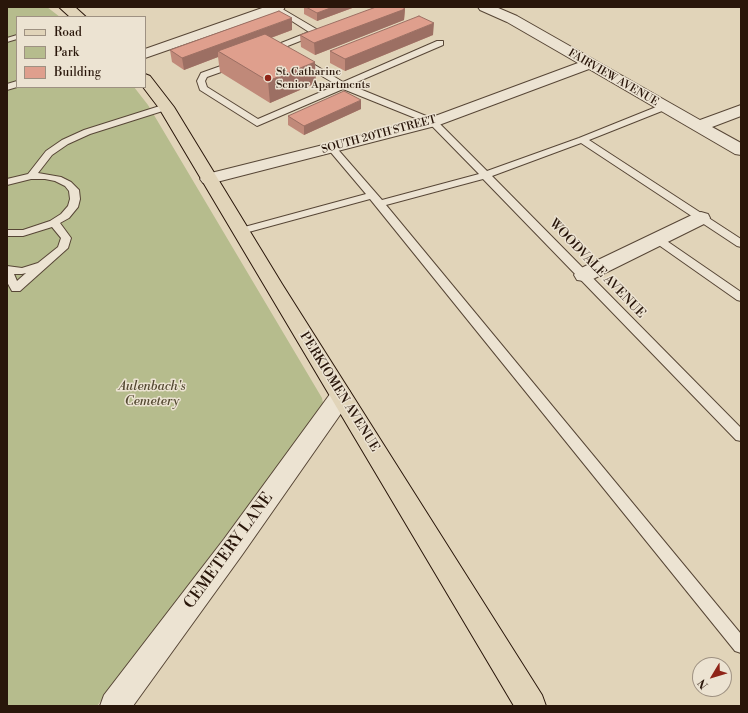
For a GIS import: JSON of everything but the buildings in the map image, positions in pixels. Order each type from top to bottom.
[{"type":"main road","points":[[66,7],[78,16]]},
{"type":"main road","name":"PERKIOMEN AVENUE","points":[[146,79],[166,107],[531,706]]},
{"type":"street","points":[[146,54],[276,7]]},
{"type":"street","name":"FAIRVIEW AVENUE","points":[[485,7],[512,19],[741,150]]},
{"type":"street","name":"SOUTH 20TH STREET","points":[[209,178],[433,122],[590,64]]},
{"type":"street","points":[[699,126],[741,110]]},
{"type":"street","points":[[584,274],[701,218]]},
{"type":"street","name":"CEMETERY LANE","points":[[115,706],[233,547],[341,396]]},
{"type":"lane","points":[[276,7],[319,30],[276,49],[344,86],[433,122]]},
{"type":"lane","points":[[245,60],[204,75],[201,80],[203,88],[257,123],[440,43]]},
{"type":"lane","points":[[31,176],[49,153],[65,142],[87,132],[166,107]]},
{"type":"lane","points":[[241,231],[486,175],[582,140],[664,107]]},
{"type":"lane","name":"WOODVALE AVENUE","points":[[433,122],[584,274],[741,436]]},
{"type":"lane","points":[[582,140],[741,244]]},
{"type":"lane","points":[[331,147],[741,646]]},
{"type":"lane","points":[[7,182],[31,176],[46,176],[58,179],[68,184],[74,190],[75,198],[73,207],[65,216],[54,224],[39,230],[23,233],[7,233]]},
{"type":"lane","points":[[43,265],[22,271],[7,271],[16,288],[63,248],[66,238],[60,229],[54,224]]},
{"type":"lane","points":[[657,239],[741,297]]},
{"type":"green space","name":"Aulenbach's Cemetery","points":[[7,7],[47,7],[59,16],[16,16],[16,88],[135,88],[148,105],[322,398],[323,403],[321,409],[97,706],[7,706]]},
{"type":"place","name":"St. Catharine Senior Apartments","points":[[268,78]]}]
